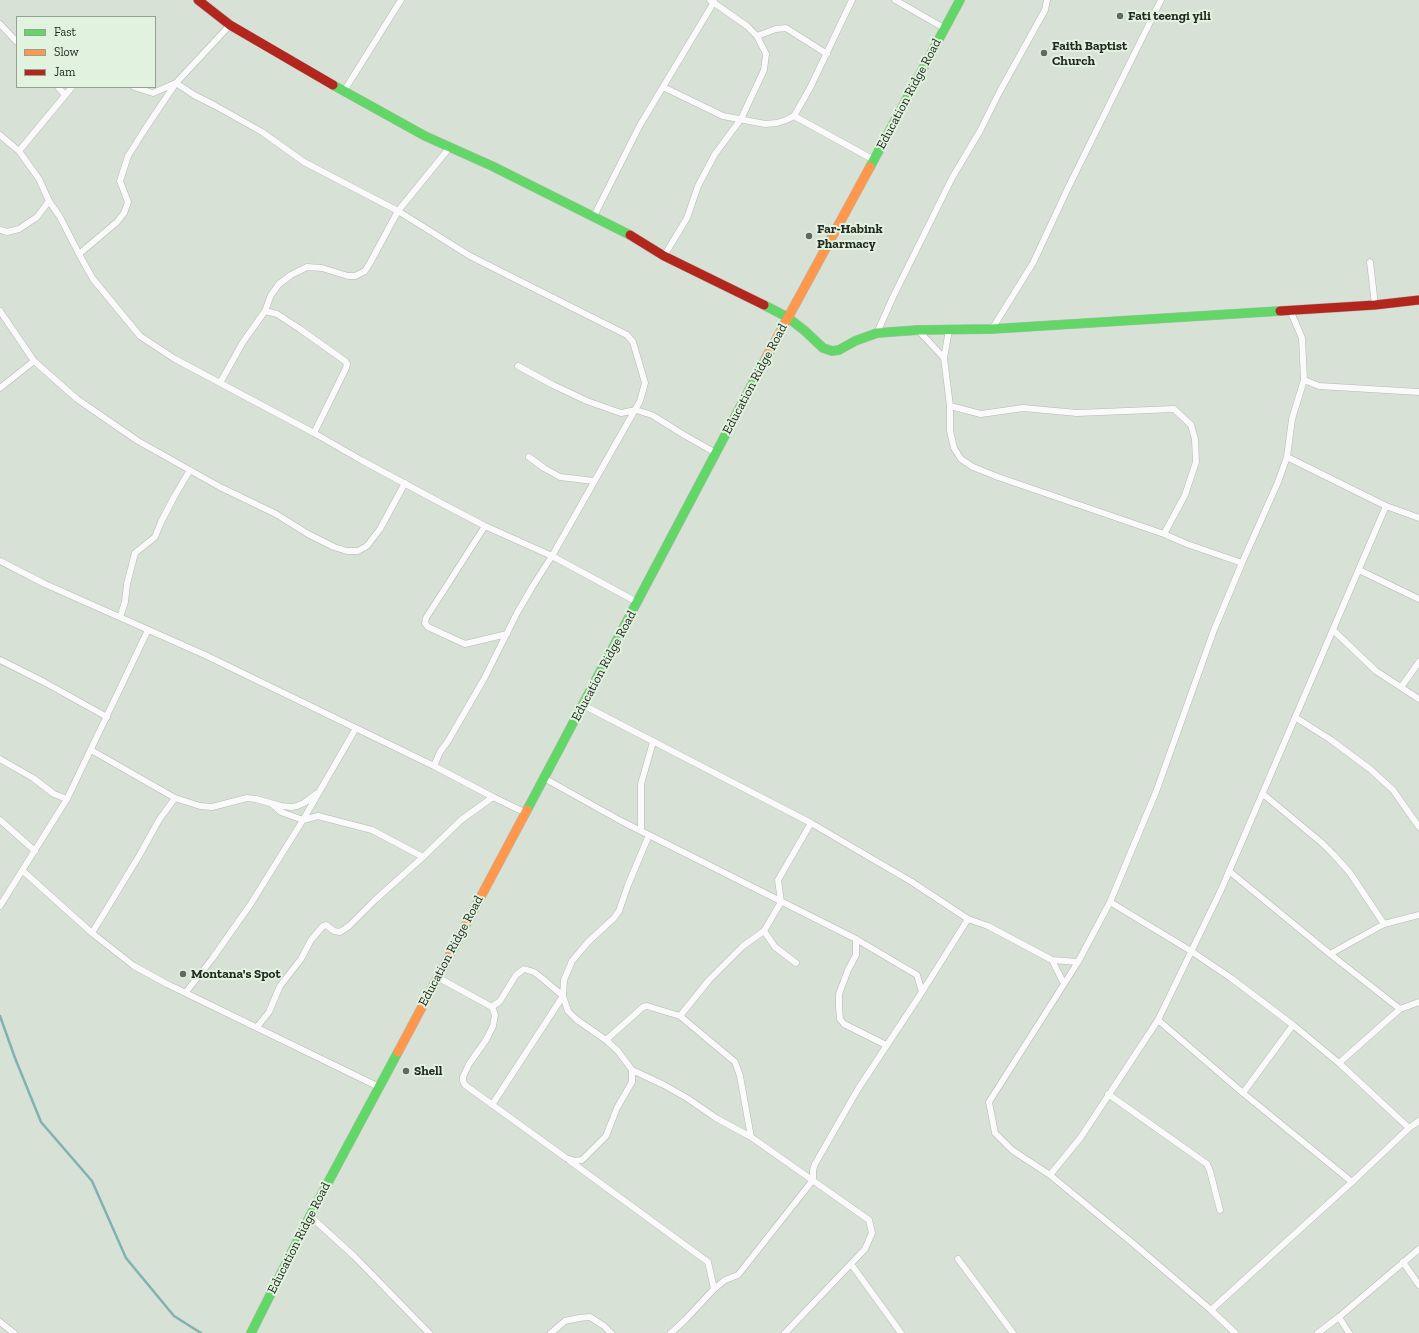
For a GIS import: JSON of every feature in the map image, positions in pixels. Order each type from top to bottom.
[{"type":"main road","points":[[198,0],[230,25],[425,136],[594,216],[664,256],[787,317],[823,348],[832,351],[840,350],[855,341],[877,333],[918,330],[992,329],[1375,305],[1419,300]]},
{"type":"main road","name":"Education Ridge Road","points":[[251,1333],[310,1216],[526,813],[787,317],[960,0]]},
{"type":"street","points":[[344,91],[401,0]]},
{"type":"street","points":[[663,86],[723,116],[765,124],[777,123],[786,120],[794,116],[852,0]]},
{"type":"street","points":[[895,0],[944,28]]},
{"type":"street","points":[[877,333],[896,290],[952,178],[980,131],[1000,91],[1045,10],[1047,0]]},
{"type":"street","points":[[992,329],[1033,262],[1161,0]]},
{"type":"street","points":[[594,216],[640,126],[712,1],[747,26],[757,36],[766,54],[764,70],[741,119],[715,154],[698,186],[687,218],[664,256]]},
{"type":"street","points":[[0,24],[16,41]]},
{"type":"street","points":[[79,254],[117,222],[124,213],[128,202],[120,182],[128,156],[176,83],[230,25]]},
{"type":"street","points":[[757,36],[776,29],[786,28],[826,54]]},
{"type":"street","points":[[137,88],[153,93],[176,83]]},
{"type":"street","points":[[176,83],[194,95],[262,132],[304,162],[398,211],[470,256],[627,335],[633,342],[645,383],[636,410],[552,556],[517,613],[508,634],[484,679],[440,752],[434,766]]},
{"type":"street","points":[[59,88],[65,94]]},
{"type":"street","points":[[19,151],[71,88]]},
{"type":"street","points":[[794,116],[874,160]]},
{"type":"street","points":[[0,135],[19,151],[39,179],[49,201],[60,217],[93,279],[140,336],[175,359],[485,526],[552,556],[637,602]]},
{"type":"street","points":[[220,383],[243,342],[265,311],[271,296],[279,284],[291,275],[307,267],[322,268],[348,276],[355,276],[365,271],[398,211],[450,147]]},
{"type":"street","points":[[0,230],[7,232],[19,229],[37,217],[49,201]]},
{"type":"street","points":[[1370,262],[1375,305]]},
{"type":"street","points":[[1235,1333],[1211,1310],[1050,1175],[1012,1150],[995,1133],[989,1102],[1078,962],[1110,902],[1156,792],[1214,630],[1278,482],[1287,457],[1292,419],[1304,380],[1302,338],[1290,310]]},
{"type":"street","points":[[0,311],[34,361],[77,399],[138,441],[220,487],[276,514],[308,534],[334,547],[347,551],[358,551],[367,546],[380,529],[405,483]]},
{"type":"street","points":[[265,311],[277,314],[345,361],[347,364],[314,433]]},
{"type":"street","points":[[918,330],[944,358]]},
{"type":"street","points":[[949,330],[944,358],[950,406],[950,431],[954,448],[961,459],[973,467],[1242,563]]},
{"type":"street","points":[[0,388],[34,361]]},
{"type":"street","points":[[518,366],[553,385],[588,401],[621,413],[636,410],[652,415],[684,436],[716,453]]},
{"type":"street","points":[[1304,380],[1319,386],[1419,392]]},
{"type":"street","points":[[950,406],[981,414],[1023,408],[1077,413],[1174,410],[1191,425],[1195,439],[1196,462],[1184,495],[1164,534]]},
{"type":"street","points":[[529,457],[560,477],[594,481]]},
{"type":"street","points":[[1287,457],[1386,506],[1419,518]]},
{"type":"street","points":[[120,617],[125,602],[126,584],[135,553],[155,537],[174,497],[190,470]]},
{"type":"street","points":[[1050,1175],[1081,1137],[1158,1020],[1229,872],[1386,506]]},
{"type":"street","points":[[485,526],[426,618],[425,623],[428,627],[465,644],[508,634]]},
{"type":"street","points":[[0,560],[45,584],[205,655],[434,766],[526,813]]},
{"type":"street","points":[[1359,570],[1419,599]]},
{"type":"street","points":[[0,906],[67,799],[148,630]]},
{"type":"street","points":[[1333,630],[1376,670],[1419,699]]},
{"type":"street","points":[[0,660],[44,682],[107,717]]},
{"type":"street","points":[[1401,687],[1419,662]]},
{"type":"street","points":[[583,705],[811,823],[912,882],[968,919],[988,926],[1052,960],[1078,962]]},
{"type":"street","points":[[1295,717],[1331,740],[1370,769],[1393,790],[1419,827]]},
{"type":"street","points":[[186,992],[212,959],[250,905],[356,728]]},
{"type":"street","points":[[641,831],[640,784],[653,742]]},
{"type":"street","points":[[91,750],[175,798],[200,806],[212,807],[247,798],[281,806],[297,806],[319,792]]},
{"type":"street","points":[[0,759],[33,778],[54,794],[67,799]]},
{"type":"street","points":[[544,778],[641,831],[856,939],[917,975],[922,992]]},
{"type":"street","points":[[1263,794],[1334,854],[1350,873],[1384,924]]},
{"type":"street","points":[[257,1027],[269,1012],[280,986],[301,959],[311,940],[320,929],[326,925],[334,931],[340,932],[349,926],[461,820],[493,797]]},
{"type":"street","points":[[92,933],[159,820],[175,798]]},
{"type":"street","points":[[271,803],[282,812],[302,820],[318,816],[372,830],[423,857]]},
{"type":"street","points":[[0,820],[35,851]]},
{"type":"street","points":[[680,1016],[709,980],[743,946],[764,931],[781,902],[778,880],[811,823]]},
{"type":"street","points":[[649,835],[628,885],[619,912],[588,942],[572,961],[564,980],[563,996],[568,1011],[577,1020],[606,1040],[618,1051],[632,1070],[664,1085],[687,1098],[716,1118],[751,1136],[869,1220],[872,1233],[865,1249],[789,1332]]},
{"type":"street","points":[[23,871],[92,933],[134,966],[167,984],[379,1087]]},
{"type":"street","points":[[1229,872],[1400,1009]]},
{"type":"street","points":[[1110,902],[1191,951],[1231,978],[1294,1025],[1339,1063],[1409,1128]]},
{"type":"street","points":[[1330,954],[1384,924],[1419,915]]},
{"type":"street","points":[[671,1333],[714,1289],[725,1280],[738,1275],[812,1180],[813,1170],[816,1164],[858,1089],[968,919]]},
{"type":"street","points":[[764,931],[775,947],[796,963]]},
{"type":"street","points":[[856,939],[856,955],[848,970],[839,994],[840,1019],[844,1024],[886,1045]]},
{"type":"street","points":[[1052,960],[1064,984]]},
{"type":"street","points":[[492,1007],[500,1000],[516,975],[524,969],[534,972],[563,996]]},
{"type":"street","points":[[437,977],[492,1007],[495,1015],[486,1040],[469,1064],[463,1077],[463,1081],[466,1085],[473,1092],[708,1262],[714,1289]]},
{"type":"street","points":[[492,1105],[563,996]]},
{"type":"street","points":[[1339,1063],[1400,1009],[1419,1002]]},
{"type":"street","points":[[606,1040],[642,1007],[647,1006],[680,1016],[735,1062],[740,1076],[751,1136]]},
{"type":"street","points":[[1158,1020],[1243,1093],[1352,1182]]},
{"type":"street","points":[[1243,1093],[1294,1025]]},
{"type":"street","points":[[566,1158],[575,1161],[582,1160],[606,1136],[617,1108],[632,1082],[632,1070]]},
{"type":"street","points":[[1108,1094],[1207,1164],[1220,1210]]},
{"type":"street","points":[[1211,1310],[1409,1128],[1419,1121]]},
{"type":"street","points":[[310,1216],[354,1256],[429,1333]]},
{"type":"street","points":[[1318,1333],[1419,1249]]},
{"type":"street","points":[[958,1260],[1013,1333]]},
{"type":"street","points":[[1403,1262],[1419,1285]]},
{"type":"street","points":[[851,1264],[901,1333]]},
{"type":"street","points":[[1339,1317],[1349,1333]]},
{"type":"street","points":[[551,1333],[565,1321],[579,1318],[590,1318],[604,1326],[611,1333]]},
{"type":"street","points":[[0,1322],[14,1333]]},
{"type":"waterway","points":[[0,1016],[41,1122],[92,1181],[126,1258],[174,1316],[201,1333]]},
{"type":"traffic: fast","points":[[870,167],[960,0]]},
{"type":"traffic: fast","points":[[333,85],[425,136],[492,166],[630,235]]},
{"type":"traffic: fast","points":[[764,305],[787,317],[823,348],[832,351],[839,350],[855,341],[877,333],[918,330],[992,329],[1280,311]]},
{"type":"traffic: fast","points":[[527,810],[766,358]]},
{"type":"traffic: fast","points":[[251,1333],[310,1216],[398,1052]]},
{"type":"traffic: slow","points":[[766,358],[870,167]]},
{"type":"traffic: slow","points":[[398,1052],[527,810]]},
{"type":"traffic: jam","points":[[198,0],[230,25],[333,85]]},
{"type":"traffic: jam","points":[[630,235],[664,256],[764,305]]},
{"type":"traffic: jam","points":[[1280,311],[1375,305],[1419,300]]},
{"type":"place","name":"Fati teengi yili","points":[[1120,16]]},
{"type":"place","name":"Faith Baptist Church","points":[[1044,53]]},
{"type":"place","name":"Far-Habink Pharmacy","points":[[809,236]]},
{"type":"place","name":"Montana's Spot","points":[[183,974]]},
{"type":"place","name":"Shell","points":[[406,1071]]}]
